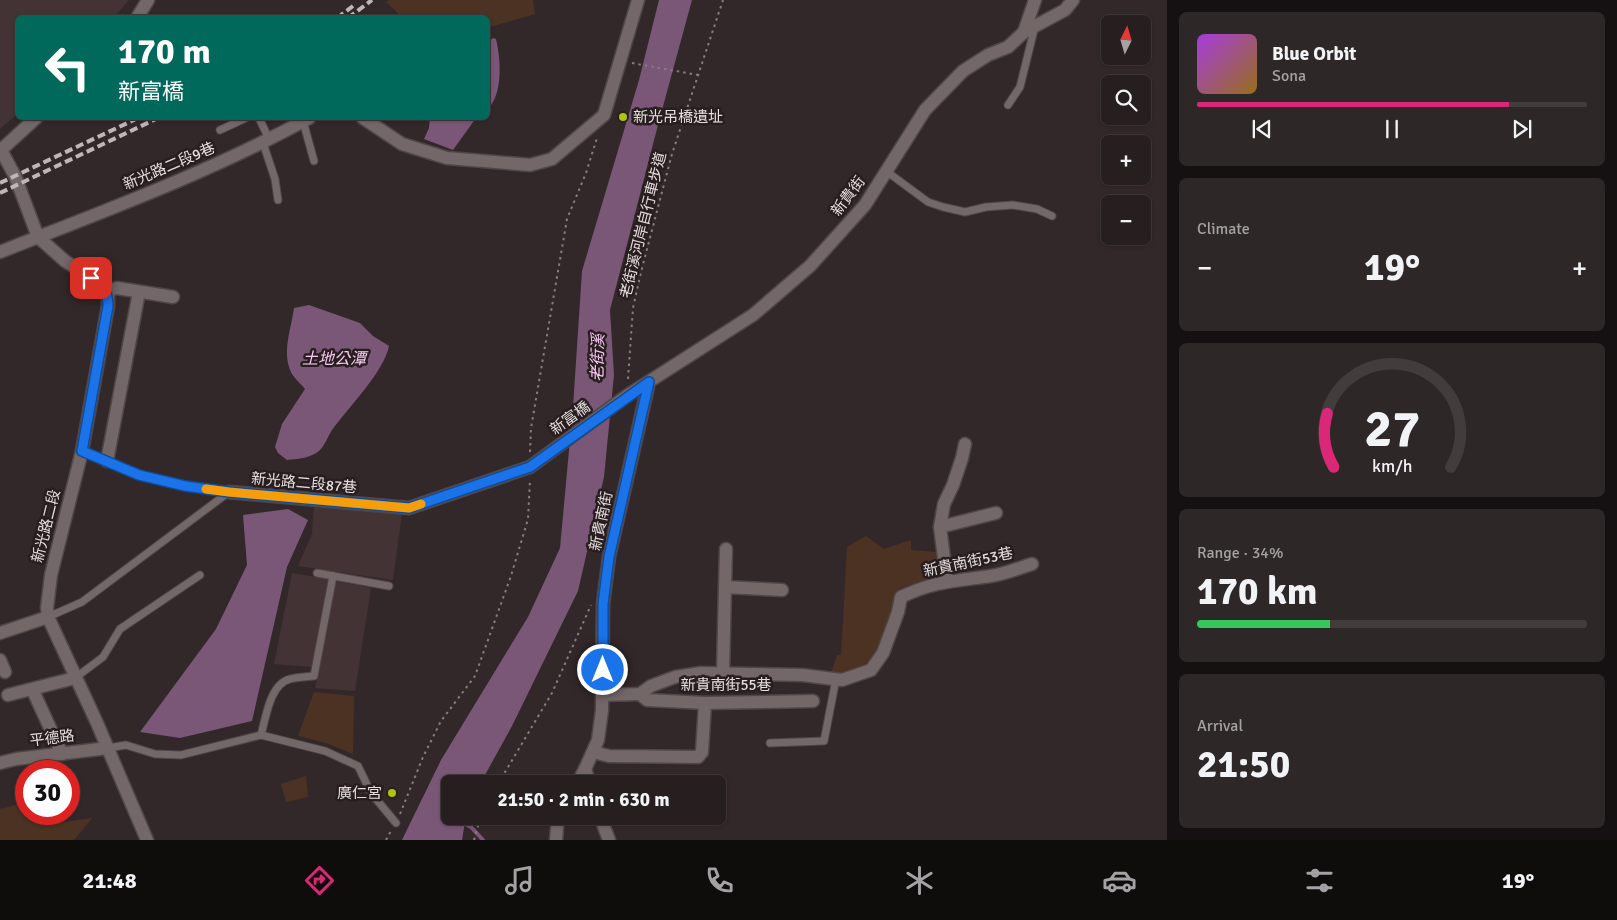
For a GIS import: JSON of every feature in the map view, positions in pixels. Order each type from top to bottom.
[{"type":"street","points":[[139,15],[148,0]]},
{"type":"street","points":[[366,120],[402,144],[447,158],[530,165],[552,159],[604,115],[638,0]]},
{"type":"street","points":[[1030,29],[1035,0]]},
{"type":"street","name":"新貴街","points":[[628,389],[649,382],[753,314],[810,266],[864,205],[926,110],[963,71],[988,54],[1008,47],[1030,29],[1065,10],[1073,0]]},
{"type":"street","points":[[34,120],[1,150],[15,176],[38,237],[65,261],[104,286],[106,290],[117,288],[173,297]]},
{"type":"street","name":"新光路二段9巷","points":[[0,252],[134,199],[266,141],[304,120]]},
{"type":"street","name":"新光路二段","points":[[106,290],[108,306],[82,451],[51,576],[47,608],[48,618],[108,748],[147,840]]},
{"type":"street","points":[[107,462],[139,292]]},
{"type":"street","name":"新貴南街","points":[[582,775],[598,740],[602,695],[603,604],[609,557],[649,382]]},
{"type":"street","name":"新富橋","points":[[530,467],[628,389]]},
{"type":"street","points":[[947,581],[940,528],[944,504],[953,484],[965,444]]},
{"type":"street","name":"新光路二段87巷","points":[[229,492],[409,508],[530,467]]},
{"type":"street","points":[[940,528],[996,513]]},
{"type":"street","points":[[723,673],[726,549]]},
{"type":"street","name":"新貴南街53巷","points":[[602,695],[640,694],[652,686],[675,677],[701,673],[802,675],[842,680],[870,670],[883,653],[898,612],[901,597],[918,588],[947,581],[993,576],[1032,564]]},
{"type":"street","points":[[725,587],[782,590]]},
{"type":"street","points":[[0,633],[48,618]]},
{"type":"street","points":[[8,695],[75,678]]},
{"type":"street","points":[[34,693],[62,754]]},
{"type":"street","name":"新貴南街55巷","points":[[640,694],[648,700],[705,703],[813,701]]},
{"type":"street","points":[[593,752],[609,756],[698,757],[702,752],[705,703]]},
{"type":"street","name":"平德路","points":[[0,763],[16,759],[108,748]]},
{"type":"street","points":[[585,769],[587,775]]},
{"type":"street","points":[[556,840],[557,825]]},
{"type":"street","points":[[603,825],[609,840]]},
{"type":"lane","points":[[1008,105],[1020,87],[1030,29]]},
{"type":"lane","points":[[220,130],[242,120]]},
{"type":"lane","points":[[260,120],[266,141],[278,200]]},
{"type":"lane","points":[[306,120],[314,161]]},
{"type":"lane","points":[[886,171],[928,202],[943,207],[965,212],[986,207],[1013,205],[1037,209],[1052,216]]},
{"type":"lane","points":[[82,451],[139,475],[185,486],[229,492]]},
{"type":"lane","name":"新光路二段87巷","points":[[48,618],[82,602],[229,492]]},
{"type":"lane","points":[[317,573],[389,586]]},
{"type":"lane","points":[[75,678],[103,657],[120,628],[200,575]]},
{"type":"lane","points":[[261,735],[272,699],[279,685],[290,679],[314,676],[333,576]]},
{"type":"lane","points":[[770,743],[824,741],[836,679]]},
{"type":"lane","points":[[108,748],[126,745],[155,754],[181,755],[261,735],[325,751],[358,766],[371,793],[396,823]]},
{"type":"path","name":"老街溪河岸自行車步道","points":[[628,389],[633,308],[641,272],[672,154],[723,0]]},
{"type":"path","points":[[630,62],[698,75]]},
{"type":"path","points":[[503,775],[552,693],[591,604]]},
{"type":"path","points":[[474,839],[478,825]]},
{"type":"shaded area","points":[[0,0],[129,0],[116,15],[15,15],[15,116],[0,129]]},
{"type":"shaded area","points":[[389,0],[533,0],[535,14],[490,27],[490,15],[400,15],[386,2]]},
{"type":"shaded area","points":[[314,504],[402,513],[393,580],[298,566],[312,534]]},
{"type":"shaded area","points":[[866,536],[884,549],[911,540],[911,550],[936,552],[942,574],[898,590],[874,654],[862,666],[843,673],[831,674],[837,655],[841,655],[847,547]]},
{"type":"shaded area","points":[[292,573],[328,579],[312,667],[274,664]]},
{"type":"shaded area","points":[[335,581],[371,588],[355,691],[315,688]]},
{"type":"shaded area","points":[[314,692],[354,696],[353,754],[326,743],[298,736]]},
{"type":"shaded area","points":[[306,776],[308,797],[286,802],[281,784]]},
{"type":"shaded area","points":[[15,805],[15,825],[80,825],[80,820],[92,818],[75,839],[72,840],[0,840],[0,809]]},
{"type":"water","name":"老街溪","points":[[659,0],[692,0],[610,310],[614,375],[604,477],[578,591],[512,726],[485,775],[441,775],[441,825],[464,825],[462,840],[402,840],[441,760],[528,617],[560,548],[573,407],[582,271],[639,80]]},
{"type":"water","points":[[493,38],[496,39],[500,66],[496,94],[490,106],[490,40]]},
{"type":"water","points":[[430,120],[475,120],[453,150],[424,139],[429,128]]},
{"type":"water","name":"土地公潭","points":[[309,305],[360,323],[373,336],[389,346],[386,356],[373,378],[332,430],[320,450],[317,453],[300,459],[287,460],[278,453],[275,447],[282,424],[305,389],[293,376],[289,366],[287,358],[288,341],[294,308]]},
{"type":"water","points":[[288,509],[308,520],[287,567],[252,721],[180,738],[140,732],[216,629],[247,565],[243,515]]},
{"type":"waterway","points":[[467,825],[483,840]]},
{"type":"railway","points":[[352,15],[372,0]]},
{"type":"railway","points":[[341,15],[353,6]]},
{"type":"railway","points":[[0,183],[134,120]]},
{"type":"railway","points":[[0,193],[154,120]]},
{"type":"slow traffic","points":[[206,489],[409,508],[421,504]]},
{"type":"place","name":"新光吊橋遺址","points":[[623,117]]},
{"type":"place","name":"廣仁宮","points":[[392,793]]},
{"type":"route","points":[[91,278],[104,286],[108,295],[108,306],[82,451],[139,475],[185,486],[229,492],[409,508],[530,467],[628,395],[649,382],[609,557],[603,604],[603,670]]}]
